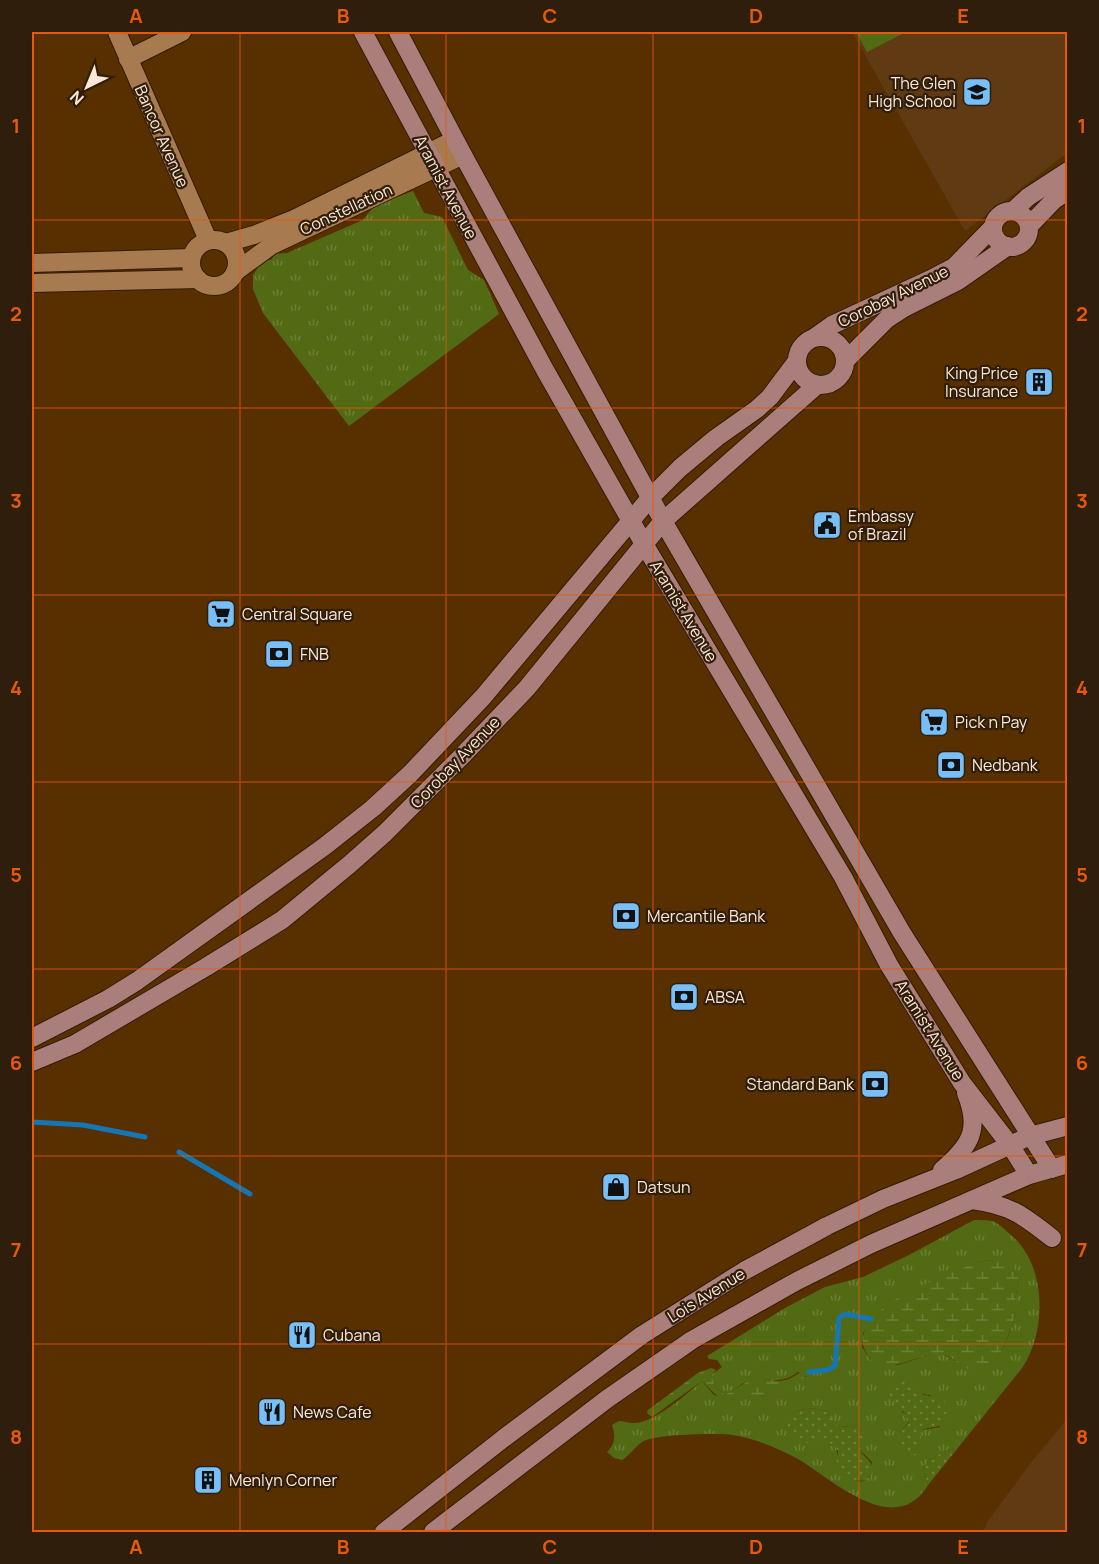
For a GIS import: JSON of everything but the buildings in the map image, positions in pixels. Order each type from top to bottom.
[{"type":"street","name":"Bancor Avenue","points":[[117,32],[217,241]]},
{"type":"street","points":[[128,59],[182,32]]},
{"type":"street","name":"Aramist Avenue","points":[[363,32],[545,370],[644,544],[843,878],[889,965],[962,1083],[1010,1145],[1029,1175]]},
{"type":"street","name":"Aramist Avenue","points":[[398,32],[458,148],[650,498],[902,933],[1030,1136],[1060,1166]]},
{"type":"street","name":"Constellation","points":[[217,241],[254,235],[458,148]]},
{"type":"street","name":"Constellation","points":[[235,272],[272,244],[431,160]]},
{"type":"street","name":"Corobay Avenue","points":[[32,1038],[108,999],[137,981],[325,846],[373,808],[410,774],[483,697],[650,498],[680,468],[716,438],[758,409],[770,397],[797,361],[799,351],[805,342],[832,325],[954,267],[993,227],[1002,213],[1013,211],[1028,197],[1068,171]]},
{"type":"street","name":"Corobay Avenue","points":[[846,360],[887,319],[966,276],[1008,246],[1022,243],[1028,235],[1029,226],[1054,200],[1068,191]]},
{"type":"street","points":[[1013,211],[1024,216],[1029,226]]},
{"type":"street","points":[[993,227],[997,240],[1008,246]]},
{"type":"street","points":[[32,283],[198,279],[212,285],[219,285],[226,282],[235,272],[237,258],[234,251],[217,241],[197,247],[191,258],[194,273],[198,279]]},
{"type":"street","points":[[32,263],[191,258]]},
{"type":"street","name":"Corobay Avenue","points":[[32,1062],[75,1044],[282,920],[385,833],[528,688],[663,521],[817,385],[837,380],[844,371],[846,360],[843,349],[836,341],[826,336],[815,337]]},
{"type":"street","points":[[797,361],[800,372],[807,380],[817,385]]},
{"type":"street","points":[[929,1180],[958,1156],[973,1132],[971,1105],[962,1083]]},
{"type":"street","name":"Lois Avenue","points":[[384,1533],[504,1438],[642,1335],[744,1271],[883,1199],[1030,1136],[1068,1126]]},
{"type":"street","name":"Lois Avenue","points":[[433,1533],[607,1399],[692,1340],[807,1276],[871,1244],[1029,1175],[1060,1166]]},
{"type":"street","points":[[970,1200],[1009,1208],[1028,1219],[1052,1238]]},
{"type":"shaded area","name":"The Glen High School","points":[[852,32],[1067,32],[1067,153],[965,231]]},
{"type":"shaded area","points":[[1067,1419],[1067,1532],[983,1532],[987,1522],[1033,1460]]},
{"type":"green space","points":[[856,32],[906,32],[867,52]]},
{"type":"green space","points":[[413,191],[424,213],[442,217],[468,270],[484,280],[499,314],[349,426],[263,313],[253,289],[253,275],[263,260],[271,260],[275,254],[287,253],[363,220],[375,205]]},
{"type":"green space","points":[[974,1220],[992,1221],[1002,1227],[1023,1248],[1037,1281],[1039,1299],[1036,1336],[1022,1368],[957,1449],[938,1455],[926,1465],[923,1469],[928,1485],[914,1500],[899,1507],[881,1506],[863,1500],[790,1455],[758,1441],[733,1435],[686,1435],[649,1439],[642,1442],[622,1460],[614,1458],[607,1452],[614,1440],[612,1425],[619,1421],[633,1423],[650,1419],[660,1414],[702,1381],[714,1395],[730,1401],[737,1397],[762,1397],[807,1376],[798,1372],[785,1379],[754,1380],[743,1383],[725,1395],[716,1388],[711,1375],[722,1367],[717,1360],[709,1359],[707,1356],[785,1308],[825,1287],[863,1277]],"holes":[[[992,1260],[1020,1278],[1015,1303],[1019,1303],[1010,1332],[1001,1352],[988,1367],[979,1372],[942,1354],[932,1354],[898,1365],[870,1359],[862,1347],[863,1333],[894,1301],[978,1262]],[[897,1382],[902,1382],[921,1393],[930,1395],[940,1427],[922,1430],[920,1434],[900,1433],[909,1421],[909,1417],[902,1412]],[[814,1408],[827,1412],[836,1426],[857,1427],[860,1450],[872,1462],[870,1476],[859,1482],[837,1465],[836,1447],[822,1441],[790,1414]]]},
{"type":"green space","points":[[992,1260],[1014,1267],[1020,1278],[1015,1303],[1020,1302],[1003,1348],[998,1357],[985,1370],[980,1372],[969,1369],[944,1355],[935,1354],[903,1363],[883,1365],[874,1362],[867,1354],[863,1344],[864,1333],[871,1320],[882,1309],[931,1281],[978,1262]]},
{"type":"green space","points":[[711,1368],[716,1370],[711,1375],[716,1388],[725,1395],[753,1378],[780,1381],[789,1379],[806,1369],[809,1372],[801,1380],[780,1391],[760,1397],[737,1398],[725,1405],[702,1381],[652,1417],[647,1413],[698,1373]]},
{"type":"green space","points":[[904,1381],[924,1395],[943,1399],[950,1409],[945,1424],[922,1430],[920,1450],[909,1457],[901,1452],[896,1442],[909,1422],[889,1391],[897,1382]]},
{"type":"green space","points":[[814,1408],[827,1412],[837,1426],[857,1427],[864,1433],[860,1450],[873,1468],[873,1472],[866,1480],[853,1480],[841,1473],[837,1466],[838,1451],[834,1446],[826,1442],[799,1441],[786,1431],[790,1414]]},
{"type":"green space","points":[[957,1449],[928,1485],[923,1469],[926,1465],[938,1455]]},
{"type":"waterway","points":[[32,1122],[83,1125],[145,1137]]},
{"type":"waterway","points":[[179,1152],[250,1194]]},
{"type":"waterway","points":[[809,1372],[827,1370],[835,1366],[839,1318],[845,1314],[871,1319]]},
{"type":"place","name":"The Glen High School","points":[[977,92]]},
{"type":"place","name":"King Price Insurance","points":[[1039,382]]},
{"type":"place","name":"Embassy of Brazil","points":[[827,525]]},
{"type":"place","name":"Central Square","points":[[221,614]]},
{"type":"place","name":"FNB","points":[[279,654]]},
{"type":"place","name":"Pick n Pay","points":[[934,722]]},
{"type":"place","name":"Nedbank","points":[[951,765]]},
{"type":"place","name":"Mercantile Bank","points":[[626,916]]},
{"type":"place","name":"ABSA","points":[[684,997]]},
{"type":"place","name":"Standard Bank","points":[[875,1084]]},
{"type":"place","name":"Datsun","points":[[616,1187]]},
{"type":"place","name":"Cubana","points":[[302,1335]]},
{"type":"place","name":"News Cafe","points":[[272,1412]]},
{"type":"place","name":"Menlyn Corner","points":[[208,1480]]}]
